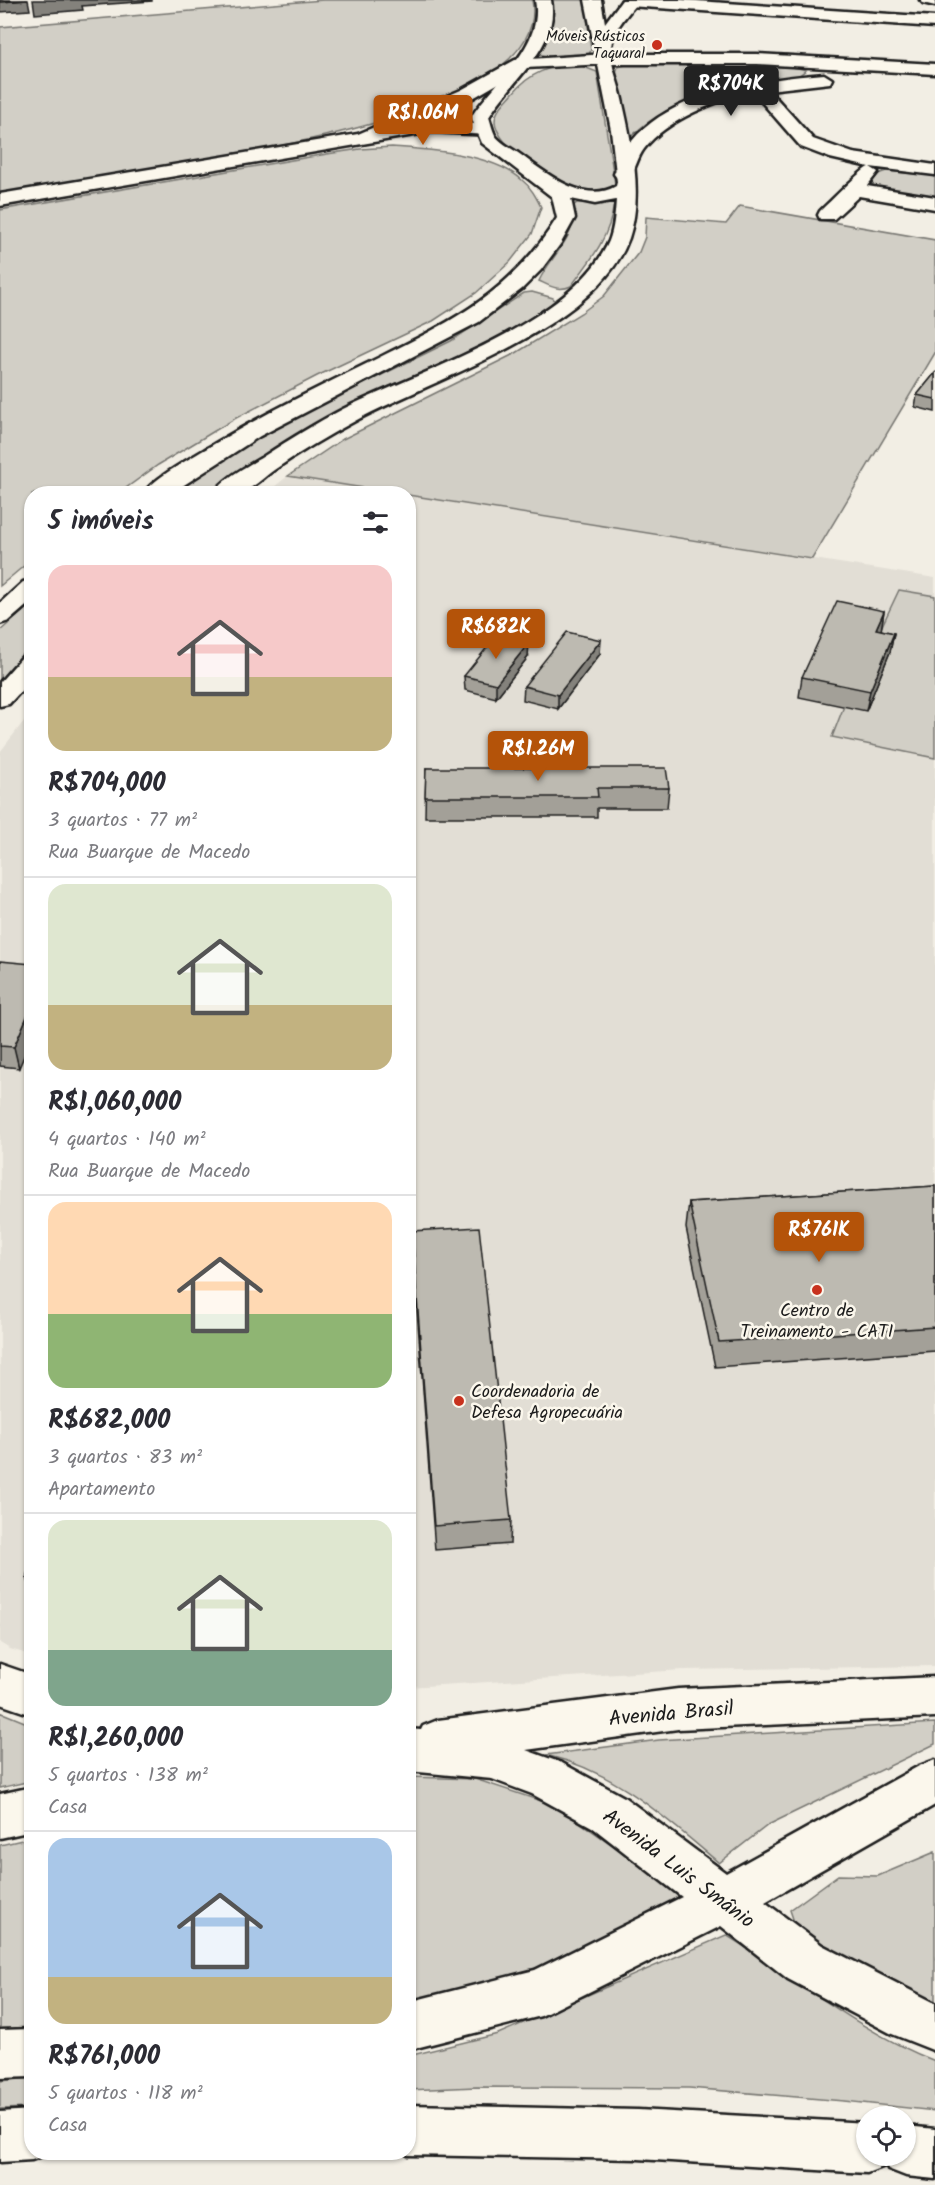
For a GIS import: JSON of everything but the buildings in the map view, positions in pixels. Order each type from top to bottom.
[{"type":"main road","points":[[543,0],[545,20],[542,31],[520,63],[486,104],[480,117],[488,139],[499,149],[541,178],[572,194],[587,198],[610,198],[624,181],[634,149],[649,134],[684,110],[728,92],[801,80],[935,76]]},
{"type":"main road","points":[[235,486],[271,461],[350,415],[480,354],[542,320],[569,302],[595,278],[619,242],[625,206],[622,154],[593,0]]},
{"type":"main road","points":[[604,54],[613,18],[619,9],[630,0],[935,22]]},
{"type":"main road","points":[[928,0],[935,1]]},
{"type":"main road","points":[[757,59],[772,9]]},
{"type":"main road","points":[[365,137],[466,94],[520,63],[604,54],[799,60],[935,69]]},
{"type":"main road","points":[[799,60],[814,68],[810,76],[801,80]]},
{"type":"main road","points":[[757,86],[777,106],[807,143],[834,154],[935,170]]},
{"type":"main road","points":[[684,110],[720,100],[738,99],[777,106]]},
{"type":"main road","points":[[0,200],[293,152],[365,137],[442,126],[484,131]]},
{"type":"main road","points":[[827,215],[855,190],[878,161]]},
{"type":"main road","points":[[166,486],[215,453],[275,418],[431,342],[485,310],[509,291],[549,247],[566,218],[561,196],[541,178]]},
{"type":"main road","points":[[855,190],[935,203]]},
{"type":"main road","points":[[509,291],[543,290],[562,296],[569,302]]},
{"type":"main road","points":[[0,616],[24,594]]},
{"type":"main road","points":[[0,698],[24,671]]},
{"type":"main road","points":[[0,1683],[24,1692]]},
{"type":"main road","name":"Avenida Brasil","points":[[416,1744],[678,1709],[935,1698]]},
{"type":"main road","name":"Avenida Luis Smânio","points":[[416,1751],[492,1758],[546,1778],[608,1812],[805,1962],[909,2017],[935,2027]]},
{"type":"main road","points":[[416,2024],[540,1992],[724,1900],[935,1781]]},
{"type":"main road","points":[[0,1816],[24,1811]]},
{"type":"main road","points":[[0,2054],[24,2053]]},
{"type":"main road","points":[[416,2130],[586,2131],[768,2139],[856,2147]]},
{"type":"main road","points":[[0,2137],[24,2136]]},
{"type":"main road","points":[[916,2152],[935,2154]]},
{"type":"shaded area","points":[[323,0],[532,0],[526,38],[495,71],[447,98],[387,119],[323,136],[262,149],[0,194],[0,27]]},
{"type":"shaded area","points":[[551,0],[585,0],[591,50],[589,54],[553,57],[538,54],[552,24]]},
{"type":"shaded area","points":[[638,62],[790,66],[806,70],[798,76],[729,89],[685,103],[664,112],[627,141],[616,72],[618,67]]},
{"type":"shaded area","points":[[576,64],[597,72],[615,184],[613,189],[602,193],[582,192],[543,169],[505,142],[495,124],[495,117],[501,107],[525,81],[548,69]]},
{"type":"shaded area","points":[[392,147],[460,154],[478,158],[509,171],[528,186],[541,207],[532,234],[510,262],[476,293],[433,321],[317,376],[236,418],[158,465],[129,486],[24,486],[24,566],[0,586],[0,210],[360,149]]},
{"type":"shaded area","points":[[886,171],[935,176],[935,198],[873,186],[872,182],[878,174]]},
{"type":"shaded area","points":[[577,203],[614,203],[604,237],[592,257],[571,286],[555,288],[539,281],[568,236],[572,226],[572,206]]},
{"type":"shaded area","points":[[740,206],[935,240],[935,353],[812,559],[416,496],[416,486],[351,486],[288,476],[343,439],[516,353],[581,313],[604,296],[639,252],[645,237],[646,217],[726,224]]},
{"type":"shaded area","points":[[532,292],[553,298],[555,301],[514,329],[404,383],[222,486],[180,486],[271,429],[451,341],[524,293]]},
{"type":"shaded area","points":[[288,476],[354,486],[275,486]]},
{"type":"shaded area","points":[[416,496],[935,578],[935,1666],[683,1670],[416,1687]]},
{"type":"shaded area","points":[[899,590],[935,596],[935,758],[832,737],[844,706]]},
{"type":"shaded area","points":[[24,610],[24,657],[0,684],[0,631]]},
{"type":"shaded area","points":[[24,721],[24,1653],[0,1643],[0,752]]},
{"type":"shaded area","points":[[0,1712],[24,1722],[24,1783],[0,1788]]},
{"type":"shaded area","points":[[935,1723],[935,1744],[768,1825],[719,1863],[659,1813],[617,1784],[571,1762],[546,1755],[659,1740]]},
{"type":"shaded area","points":[[416,1777],[475,1779],[556,1806],[686,1896],[574,1953],[509,1982],[416,2006]]},
{"type":"shaded area","points":[[24,1840],[24,2032],[0,2036],[0,1845]]},
{"type":"shaded area","points":[[935,1852],[935,2005],[797,1931],[790,1910],[838,1875],[878,1876]]},
{"type":"shaded area","points":[[726,1935],[880,2035],[935,2061],[935,2111],[916,2109],[916,2106],[890,2106],[689,2088],[476,2087],[416,2090],[416,2054],[498,2034]]},
{"type":"shaded area","points":[[24,2079],[24,2108],[0,2109],[0,2081]]},
{"type":"place","name":"Móveis Rústicos Taquaral","points":[[657,45]]},
{"type":"place","name":"Centro de Treinamento - CATI","points":[[817,1290]]},
{"type":"place","name":"Coordenadoria de Defesa Agropecuária","points":[[459,1401]]}]
